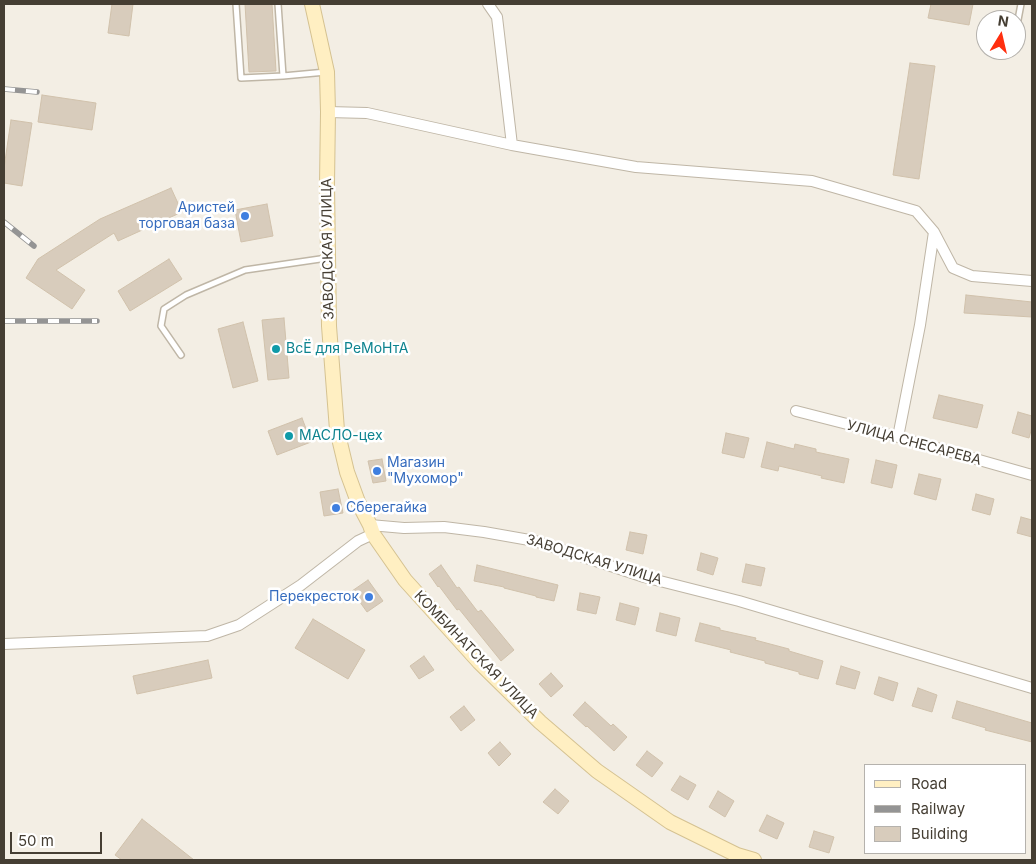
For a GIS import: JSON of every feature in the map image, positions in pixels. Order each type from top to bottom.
[{"type":"main road","name":"ЗАВОДСКАЯ УЛИЦА","points":[[312,4],[327,72],[329,326],[337,430],[347,472],[371,530]]},
{"type":"main road","name":"КОМБИНАТСКАЯ УЛИЦА","points":[[371,530],[405,580],[479,662],[540,722],[597,771],[670,822],[737,855],[754,860]]},
{"type":"street","points":[[488,4],[497,17],[512,145]]},
{"type":"street","points":[[328,112],[367,113],[512,145],[636,167],[812,181],[916,211],[934,232],[953,268],[972,276],[1032,281]]},
{"type":"street","points":[[898,438],[920,325],[934,232]]},
{"type":"street","name":"УЛИЦА СНЕСАРЕВА","points":[[796,411],[1032,475]]},
{"type":"street","name":"ЗАВОДСКАЯ УЛИЦА","points":[[371,530],[444,527],[535,541],[644,577],[739,601],[1032,688]]},
{"type":"street","points":[[4,644],[207,636],[239,625],[301,584],[371,530]]},
{"type":"lane","points":[[236,4],[241,78],[327,72]]},
{"type":"lane","points":[[278,4],[283,76]]},
{"type":"lane","points":[[182,355],[162,326],[164,309],[186,295],[245,270],[328,258]]},
{"type":"building","points":[[112,4],[133,4],[129,36],[108,33]]},
{"type":"building","points":[[245,4],[272,4],[276,71],[249,72]]},
{"type":"building","points":[[931,4],[973,4],[969,25],[928,18]]},
{"type":"building","points":[[910,63],[935,66],[919,179],[893,175]]},
{"type":"building","points":[[42,95],[96,103],[92,130],[38,122]]},
{"type":"building","points":[[11,120],[32,123],[22,186],[4,183],[4,168]]},
{"type":"building","points":[[171,188],[182,212],[118,241],[114,233],[56,270],[85,290],[72,309],[26,278],[38,259],[100,219]]},
{"type":"building","points":[[267,204],[273,236],[241,242],[235,210]]},
{"type":"building","points":[[169,259],[182,279],[130,311],[118,291]]},
{"type":"building","points":[[966,295],[1032,302],[1032,317],[964,313]]},
{"type":"building","name":"ВсЁ для РеМоНтА","points":[[284,318],[289,378],[268,380],[262,320]]},
{"type":"building","points":[[243,322],[258,381],[233,388],[218,329]]},
{"type":"building","points":[[939,395],[983,405],[977,428],[933,418]]},
{"type":"building","points":[[1018,412],[1032,416],[1029,438],[1012,433]]},
{"type":"building","name":"МАСЛО-цех","points":[[302,418],[311,442],[277,455],[268,431]]},
{"type":"building","points":[[726,433],[749,438],[744,458],[722,453]]},
{"type":"building","points":[[767,442],[794,449],[795,444],[816,449],[816,452],[849,459],[844,483],[779,466],[778,471],[761,467]]},
{"type":"building","name":"Магазин \"Мухомор\"","points":[[382,459],[386,481],[373,483],[368,461]]},
{"type":"building","points":[[876,460],[897,465],[892,488],[871,483]]},
{"type":"building","points":[[919,474],[941,479],[936,500],[914,494]]},
{"type":"building","points":[[338,489],[343,513],[324,516],[320,492]]},
{"type":"building","points":[[976,494],[994,499],[990,515],[972,510]]},
{"type":"building","points":[[1021,517],[1032,520],[1032,537],[1017,533]]},
{"type":"building","points":[[630,532],[647,535],[643,554],[626,550]]},
{"type":"building","points":[[701,553],[718,558],[713,575],[697,570]]},
{"type":"building","points":[[746,564],[765,568],[761,586],[742,582]]},
{"type":"building","points":[[441,565],[457,588],[459,587],[478,612],[481,610],[514,650],[501,661],[429,574]]},
{"type":"building","points":[[477,565],[558,585],[554,601],[474,581]]},
{"type":"building","points":[[368,580],[383,601],[367,612],[352,591]]},
{"type":"building","points":[[580,593],[600,597],[596,614],[577,610]]},
{"type":"building","points":[[620,603],[639,608],[635,625],[616,620]]},
{"type":"building","points":[[660,613],[680,618],[676,636],[656,631]]},
{"type":"building","points":[[313,619],[365,650],[348,679],[295,648]]},
{"type":"building","points":[[700,623],[720,628],[720,630],[756,638],[755,640],[823,661],[818,679],[765,663],[765,661],[730,652],[731,650],[695,641]]},
{"type":"building","points":[[424,656],[434,670],[419,679],[410,666]]},
{"type":"building","points":[[208,660],[212,678],[137,694],[133,676]]},
{"type":"building","points":[[841,666],[860,672],[855,689],[836,684]]},
{"type":"building","points":[[551,673],[563,686],[551,697],[539,684]]},
{"type":"building","points":[[879,677],[898,683],[893,701],[874,694]]},
{"type":"building","points":[[918,688],[937,695],[932,712],[912,706]]},
{"type":"building","points":[[957,701],[1032,723],[1032,742],[985,730],[986,728],[952,718]]},
{"type":"building","points":[[585,702],[611,726],[613,724],[627,737],[614,751],[573,715]]},
{"type":"building","points":[[464,706],[475,720],[461,731],[450,717]]},
{"type":"building","points":[[500,742],[511,754],[499,766],[488,753]]},
{"type":"building","points":[[647,751],[663,763],[652,777],[636,765]]},
{"type":"building","points":[[680,776],[696,785],[688,800],[671,790]]},
{"type":"building","points":[[555,789],[569,801],[558,814],[543,802]]},
{"type":"building","points":[[718,791],[734,801],[725,817],[709,807]]},
{"type":"building","points":[[767,815],[784,823],[777,839],[759,831]]},
{"type":"building","points":[[142,819],[194,860],[122,860],[115,855]]},
{"type":"building","points":[[814,831],[834,837],[829,853],[809,847]]},
{"type":"railway","points":[[4,89],[37,92]]},
{"type":"railway","points":[[4,222],[34,246]]},
{"type":"railway","points":[[4,321],[97,321]]},
{"type":"place","name":"Аристей торговая база","points":[[245,216]]},
{"type":"place","name":"ВсЁ для РеМоНтА","points":[[276,349]]},
{"type":"place","name":"МАСЛО-цех","points":[[289,436]]},
{"type":"place","name":"Магазин \"Мухомор\"","points":[[377,471]]},
{"type":"place","name":"Сберегайка","points":[[336,508]]},
{"type":"place","name":"Перекресток","points":[[369,597]]}]
